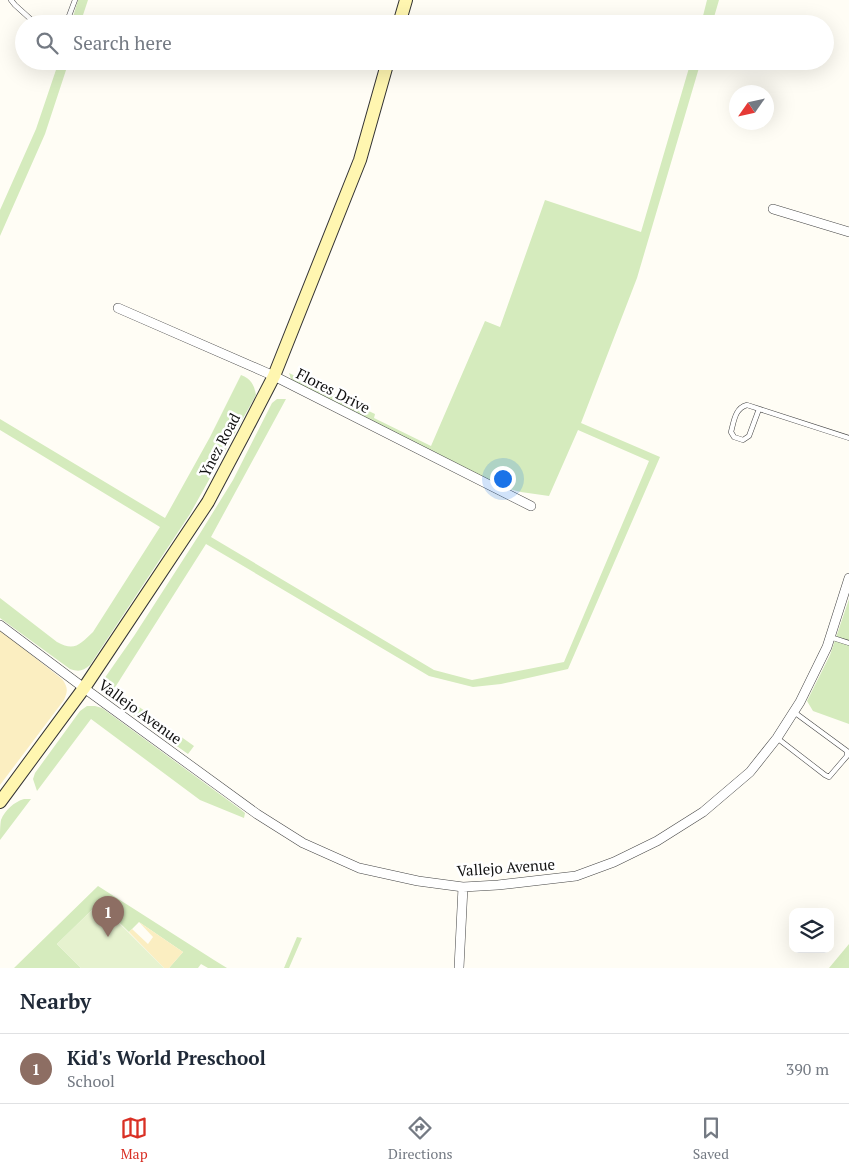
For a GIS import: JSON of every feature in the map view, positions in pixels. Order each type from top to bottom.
[{"type":"main road","points":[[402,15],[406,0]]},
{"type":"main road","name":"Ynez Road","points":[[0,802],[84,688],[208,502],[274,376],[360,160],[385,70]]},
{"type":"street","points":[[773,209],[849,232]]},
{"type":"street","name":"Flores Drive","points":[[118,308],[274,376],[531,506]]},
{"type":"street","name":"Vallejo Avenue","points":[[0,625],[257,814],[303,843],[359,868],[418,882],[463,887],[576,876],[614,862],[657,841],[703,812],[750,772],[777,738],[794,712],[830,637],[849,578]]},
{"type":"street","points":[[459,968],[463,887]]},
{"type":"lane","points":[[11,0],[14,6],[25,15]]},
{"type":"lane","points":[[69,15],[75,0]]},
{"type":"lane","points":[[759,409],[749,436],[743,440],[734,437],[731,432],[738,411],[742,406],[747,405],[849,438]]},
{"type":"lane","points":[[830,637],[849,643]]},
{"type":"lane","points":[[777,738],[825,775],[829,776],[847,756],[846,751],[794,712]]},
{"type":"green space","points":[[78,0],[88,0],[83,15],[74,15]]},
{"type":"green space","points":[[707,0],[719,0],[715,15],[703,15]]},
{"type":"green space","points":[[56,70],[66,70],[45,134],[0,236],[0,210],[36,129]]},
{"type":"green space","points":[[688,70],[698,70],[637,278],[581,423],[660,457],[568,669],[501,684],[473,687],[429,676],[206,544],[114,689],[194,746],[188,754],[108,697],[102,685],[104,679],[134,636],[233,480],[272,403],[277,399],[286,399],[211,537],[434,670],[472,680],[564,662],[649,461],[578,430],[549,496],[521,492],[505,488],[438,456],[295,384],[289,373],[375,414],[374,418],[431,446],[485,321],[500,327],[545,200],[641,232]]},
{"type":"green space","points":[[241,375],[252,382],[256,395],[190,514],[90,665],[81,670],[70,669],[0,618],[0,598],[57,642],[68,646],[77,645],[93,632],[160,527],[0,430],[0,419],[165,518],[210,437]]},
{"type":"green space","points":[[849,599],[849,724],[813,711],[807,701],[830,655]]},
{"type":"green space","points":[[87,706],[102,708],[240,809],[245,813],[244,818],[200,800],[91,719],[37,791],[33,779],[35,773],[80,711]]},
{"type":"green space","points":[[24,799],[31,799],[0,840],[3,816],[10,807]]},
{"type":"green space","points":[[98,886],[227,968],[208,968],[201,964],[198,968],[169,968],[183,952],[139,922],[129,932],[99,903],[57,944],[81,968],[14,968]]},
{"type":"green space","points":[[99,903],[164,968],[81,968],[57,944]]},
{"type":"green space","points":[[297,937],[302,938],[289,968],[284,968]]},
{"type":"green space","points":[[849,944],[849,968],[829,968]]},
{"type":"sand","points":[[0,630],[62,679],[67,689],[64,700],[0,785]]},
{"type":"sand","points":[[139,922],[183,952],[169,968],[164,968],[129,932],[132,929],[148,944],[153,937]]},
{"type":"place","name":"Kid's World Preschool","points":[[108,937]]}]
